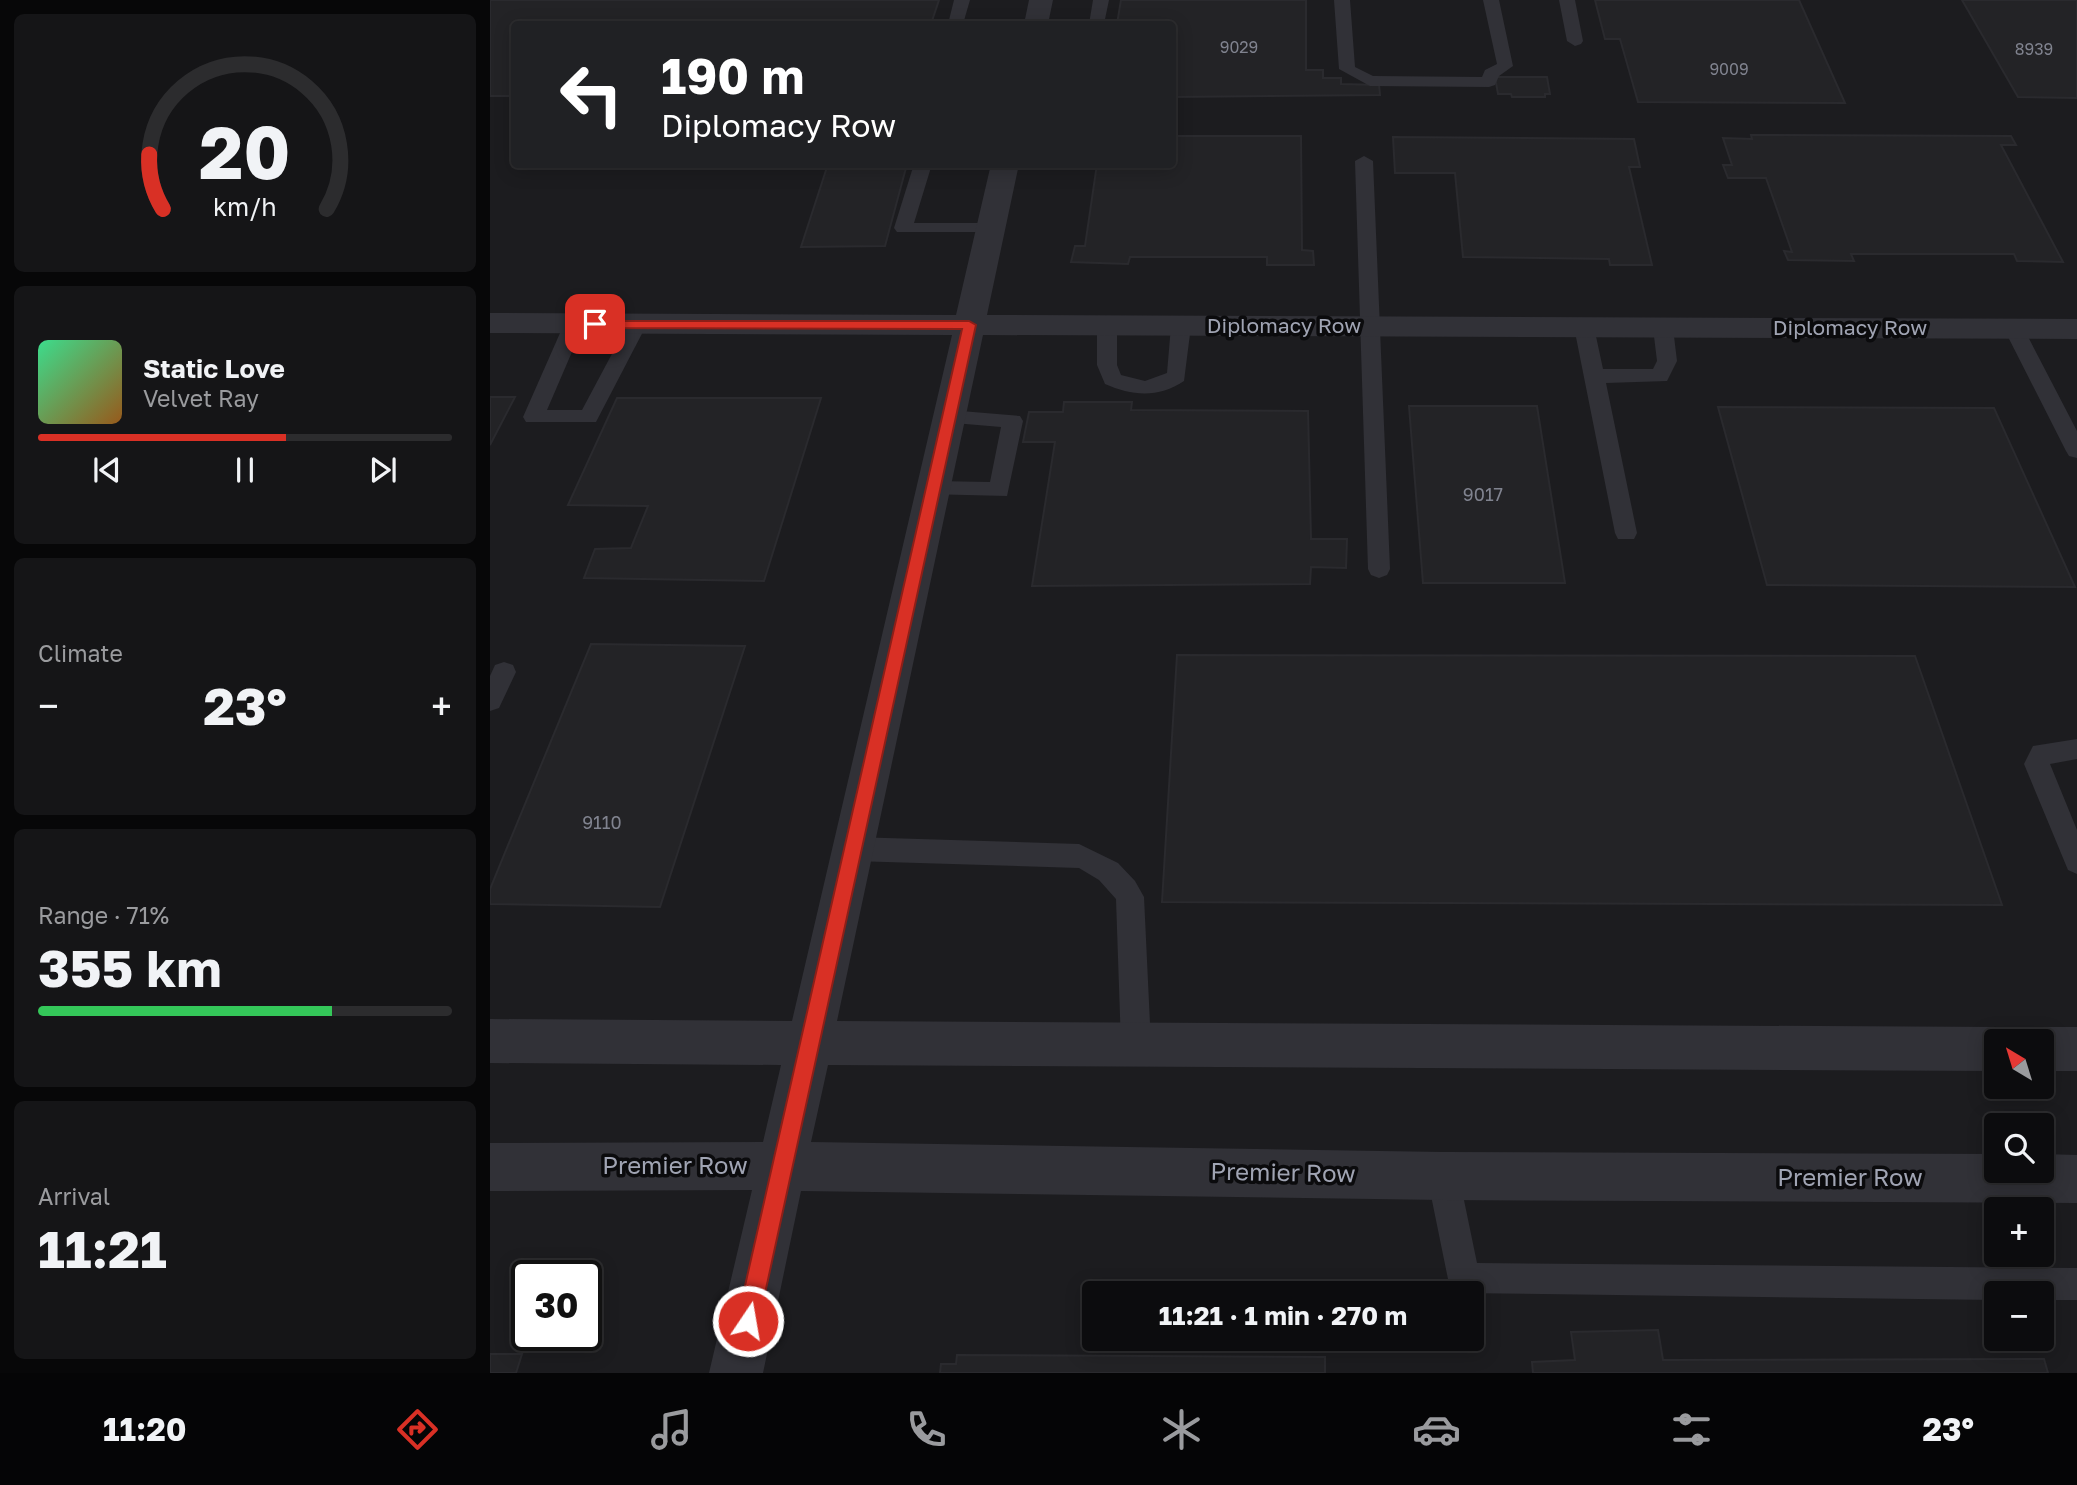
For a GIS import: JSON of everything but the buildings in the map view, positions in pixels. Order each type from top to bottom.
[{"type":"street","points":[[1037,21],[1041,0]]},
{"type":"street","points":[[736,1373],[1004,168]]},
{"type":"street","name":"Diplomacy Row","points":[[490,324],[2077,329]]},
{"type":"street","points":[[490,1041],[1984,1049]]},
{"type":"street","points":[[2054,1049],[2077,1049]]},
{"type":"street","name":"Premier Row","points":[[490,1167],[782,1166],[1443,1176],[2077,1180]]},
{"type":"lane","points":[[957,21],[962,0]]},
{"type":"lane","points":[[1098,21],[1101,0]]},
{"type":"lane","points":[[1342,0],[1347,69],[1370,81],[1423,83],[1489,82],[1491,73],[1505,66],[1491,0]]},
{"type":"lane","points":[[1567,0],[1575,41]]},
{"type":"lane","points":[[1364,161],[1378,569]]},
{"type":"lane","points":[[922,168],[903,228],[991,229]]},
{"type":"lane","points":[[574,324],[533,417],[589,417],[637,324]]},
{"type":"lane","points":[[1107,326],[1107,365],[1112,379],[1128,387],[1147,388],[1168,384],[1177,376],[1181,326]]},
{"type":"lane","points":[[1584,327],[1626,533]]},
{"type":"lane","points":[[1594,376],[1660,376],[1667,361],[1663,328]]},
{"type":"lane","points":[[2014,329],[2077,451]]},
{"type":"lane","points":[[933,489],[999,490],[1013,421],[949,417]]},
{"type":"lane","points":[[490,701],[504,672]]},
{"type":"lane","points":[[2077,750],[2042,753],[2037,764],[2077,862]]},
{"type":"lane","points":[[853,849],[1079,856],[1099,862],[1120,880],[1130,897],[1136,1045]]},
{"type":"lane","points":[[1443,1176],[1464,1279],[2077,1284]]},
{"type":"shaded area","points":[[490,0],[2077,0],[2077,1373],[490,1373]]},
{"type":"route","points":[[595,324],[969,325],[748,1321]]}]
